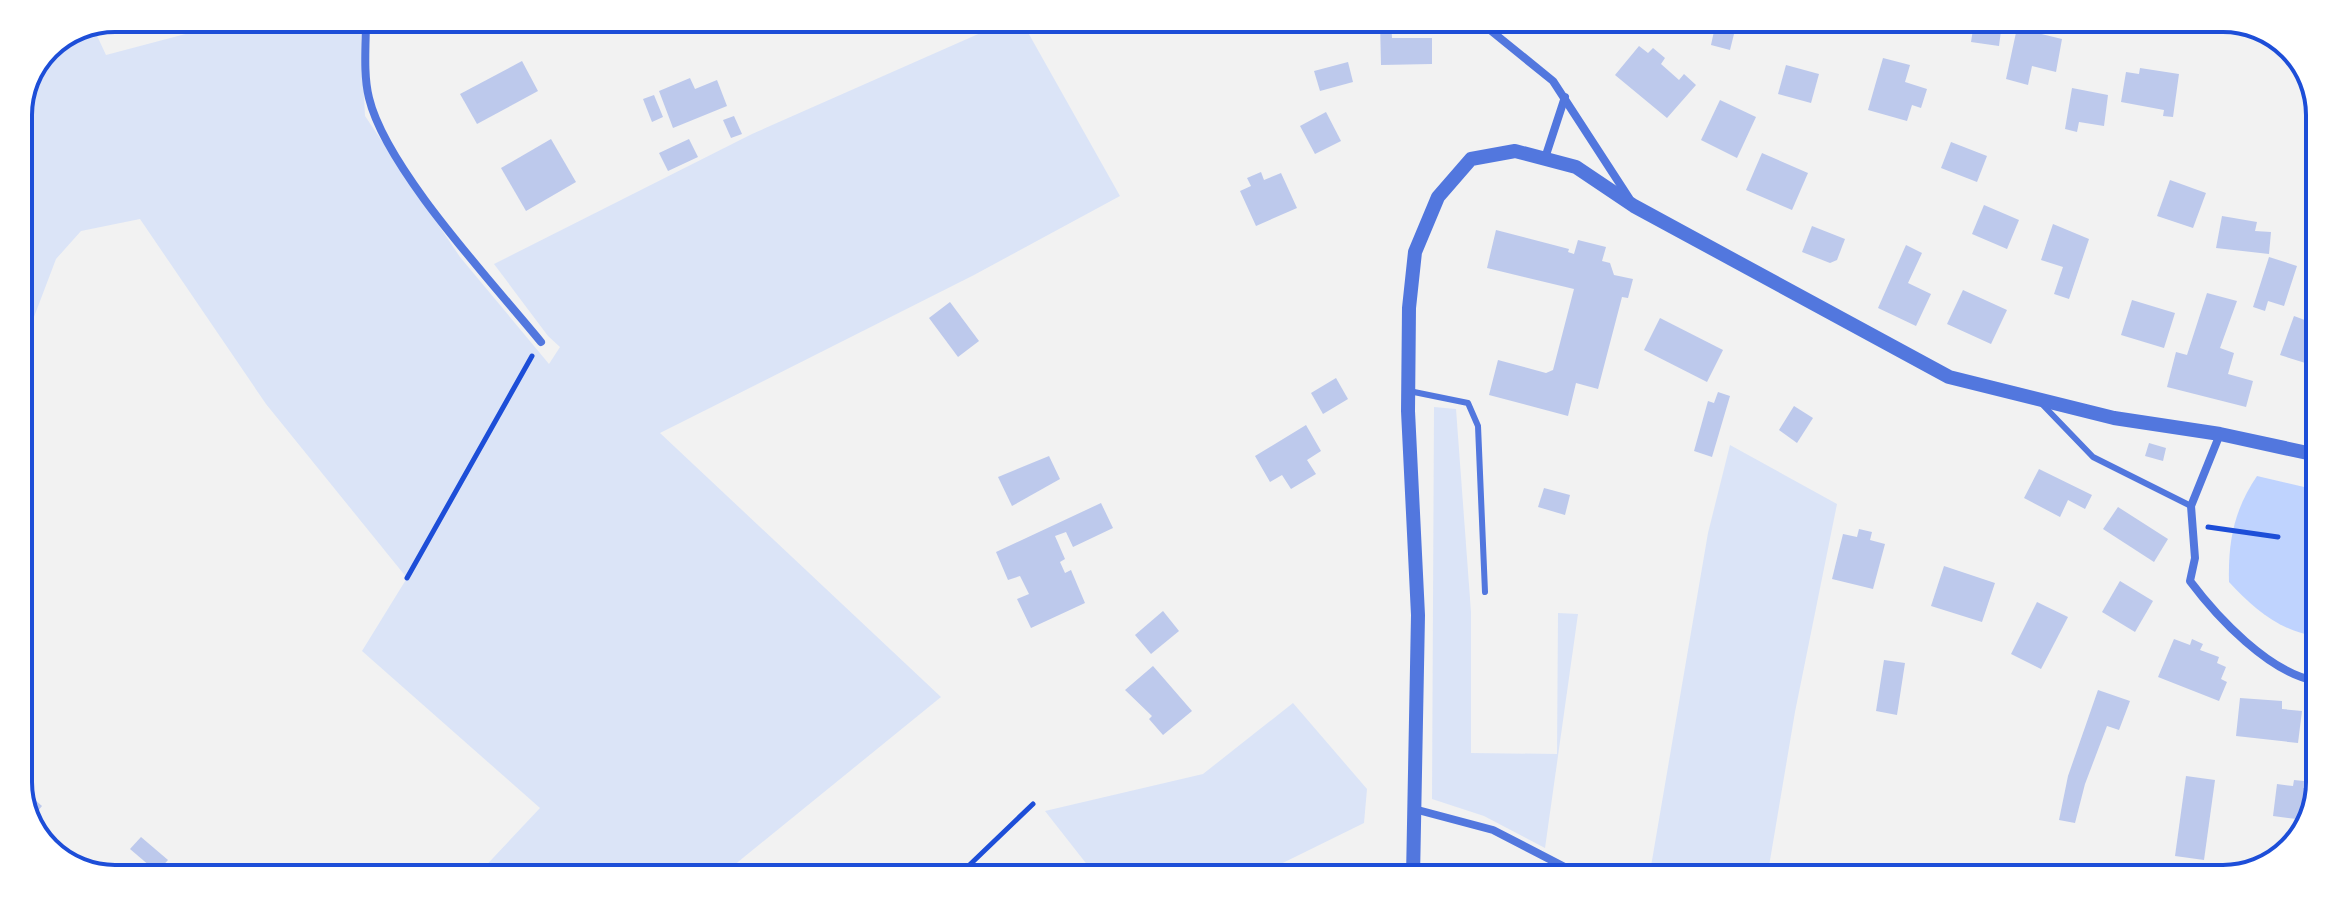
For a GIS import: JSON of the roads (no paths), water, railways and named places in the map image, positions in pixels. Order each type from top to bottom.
[{"type":"street","points":[[366,32],[369,98],[390,147],[449,231],[541,342]]},
{"type":"street","points":[[1493,32],[1553,81],[1634,206]]},
{"type":"street","points":[[1545,158],[1565,97]]},
{"type":"street","points":[[1413,865],[1418,615],[1409,391],[1409,308],[1415,252],[1438,197],[1471,159],[1515,151],[1576,167],[1634,206],[1949,377],[2114,418],[2220,434],[2306,453]]},
{"type":"street","points":[[2220,434],[2191,506],[2195,558],[2190,581],[2214,613],[2256,651],[2306,676]]},
{"type":"street","points":[[1413,809],[1493,830],[1561,865]]},
{"type":"lane","points":[[1409,391],[1468,403],[1478,426],[1485,592]]},
{"type":"lane","points":[[2038,400],[2093,457],[2191,506]]},
{"type":"water","points":[[2257,476],[2306,487],[2306,634],[2268,617],[2229,582],[2234,526]]}]
